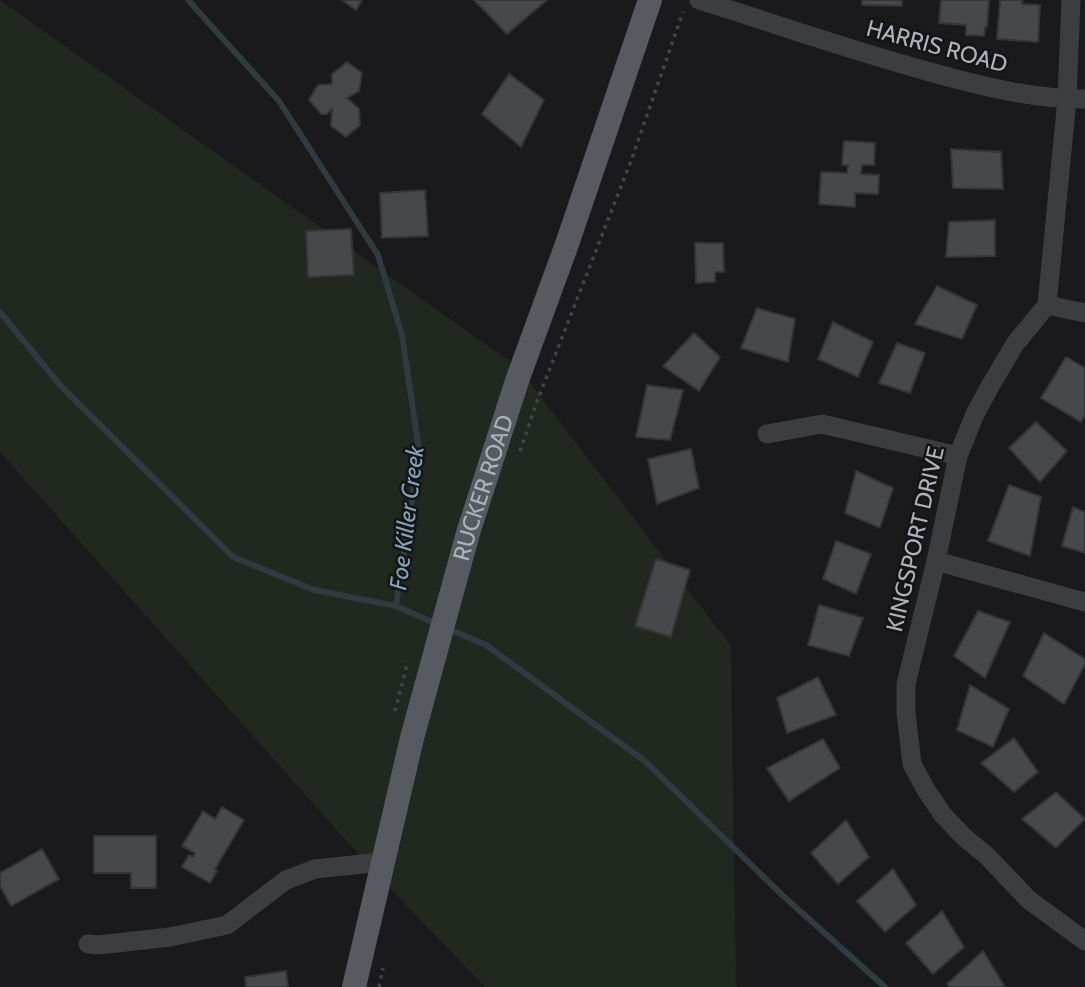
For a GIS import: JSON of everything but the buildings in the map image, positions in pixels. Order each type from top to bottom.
[{"type":"main road","name":"RUCKER ROAD","points":[[354,987],[412,738],[468,533],[518,378],[650,0]]},
{"type":"street","points":[[1071,0],[1076,99],[1047,305],[1085,313]]},
{"type":"street","name":"HARRIS ROAD","points":[[692,4],[980,86],[1076,99]]},
{"type":"street","name":"KINGSPORT DRIVE","points":[[1047,305],[1015,344],[989,388],[958,456],[906,684],[906,713],[912,764],[943,815],[1029,900],[1085,941]]},
{"type":"street","points":[[767,434],[822,424],[958,456]]},
{"type":"street","points":[[936,561],[1085,602]]},
{"type":"street","points":[[88,944],[170,937],[211,930],[227,925],[286,880],[315,869],[382,862]]},
{"type":"path","points":[[519,452],[692,4]]},
{"type":"shaded area","points":[[0,0],[519,368],[731,646],[736,985],[739,987],[485,987],[376,874],[0,452]]},
{"type":"waterway","name":"Foe Killer Creek","points":[[188,0],[279,101],[378,255],[402,335],[419,450],[396,606],[439,625]]},
{"type":"waterway","points":[[0,312],[59,384],[233,557],[314,590],[396,606]]},
{"type":"waterway","name":"Foe Killer Creek","points":[[449,629],[486,645],[646,762],[781,894],[885,987]]}]
